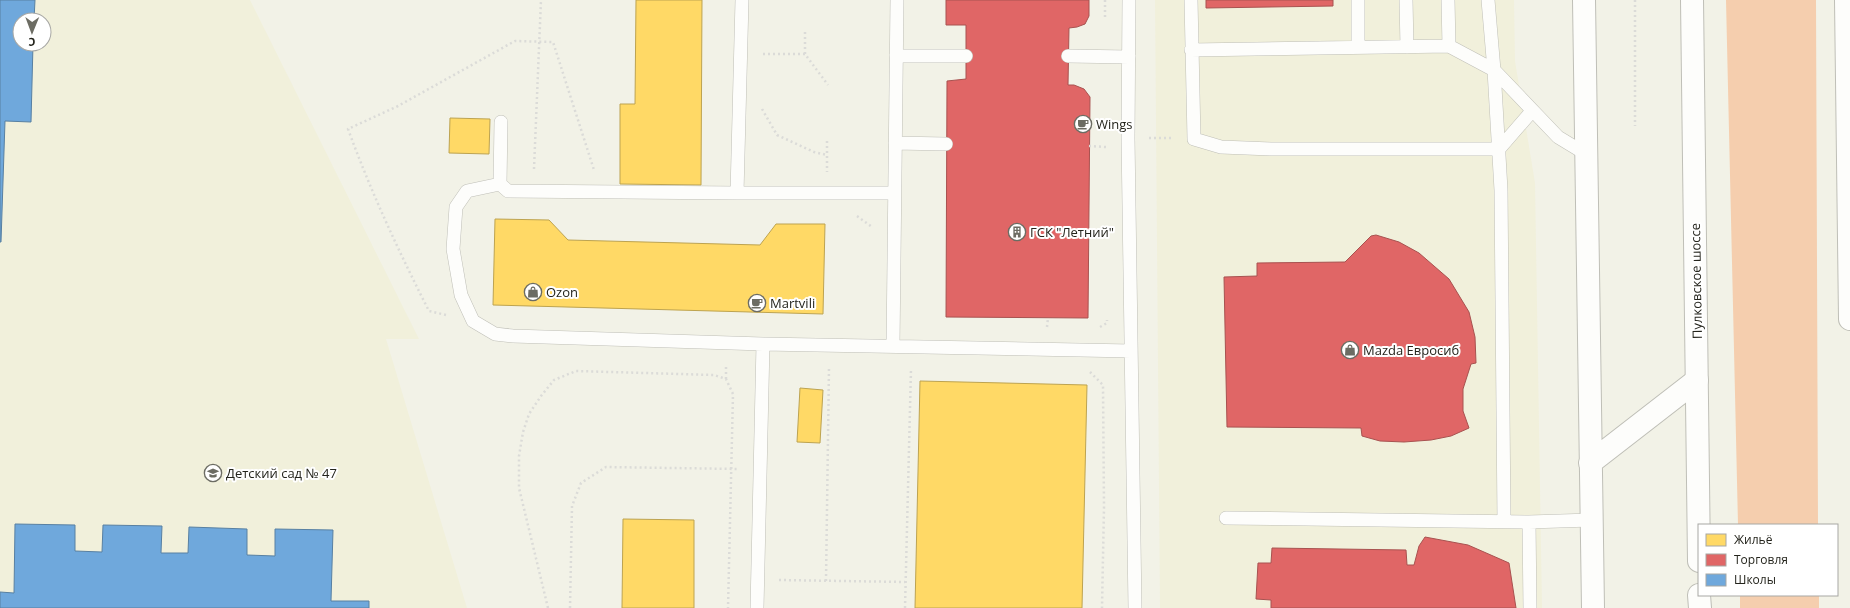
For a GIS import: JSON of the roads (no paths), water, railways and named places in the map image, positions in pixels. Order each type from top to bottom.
[{"type":"main road","points":[[1584,0],[1593,608]]},
{"type":"main road","name":"Пулковское шоссе","points":[[1692,0],[1699,524]]},
{"type":"main road","points":[[1846,0],[1850,319]]},
{"type":"main road","points":[[1590,463],[1697,380]]},
{"type":"main road","points":[[1699,596],[1700,608]]},
{"type":"lane","points":[[737,193],[742,0]]},
{"type":"lane","points":[[893,346],[897,0]]},
{"type":"lane","points":[[1129,0],[1128,138],[1135,608]]},
{"type":"lane","points":[[1191,0],[1194,139],[1221,147],[1271,149],[1499,149],[1532,111]]},
{"type":"lane","points":[[1358,0],[1358,47]]},
{"type":"lane","points":[[1406,0],[1407,46]]},
{"type":"lane","points":[[1448,0],[1449,46]]},
{"type":"lane","points":[[1488,0],[1494,70],[1501,190],[1504,521]]},
{"type":"lane","points":[[1191,50],[1449,46],[1494,70],[1558,137],[1586,154]]},
{"type":"lane","points":[[896,56],[966,56]]},
{"type":"lane","points":[[1068,56],[1129,56]]},
{"type":"lane","points":[[501,122],[500,184],[508,191],[894,193]]},
{"type":"lane","points":[[895,143],[946,144]]},
{"type":"lane","points":[[500,184],[467,191],[456,207],[453,249],[461,295],[473,321],[495,334],[513,336],[763,344],[1131,351]]},
{"type":"lane","points":[[757,608],[763,344]]},
{"type":"lane","points":[[1226,518],[1529,522],[1591,520]]},
{"type":"lane","points":[[1529,522],[1530,608]]},
{"type":"place","name":"Wings","points":[[1083,124]]},
{"type":"place","name":"ГСК \"Летний\"","points":[[1017,232]]},
{"type":"place","name":"Ozon","points":[[533,292]]},
{"type":"place","name":"Martvili","points":[[757,303]]},
{"type":"place","name":"Mazda Евросиб","points":[[1350,350]]},
{"type":"place","name":"Детский сад № 47","points":[[213,473]]}]
